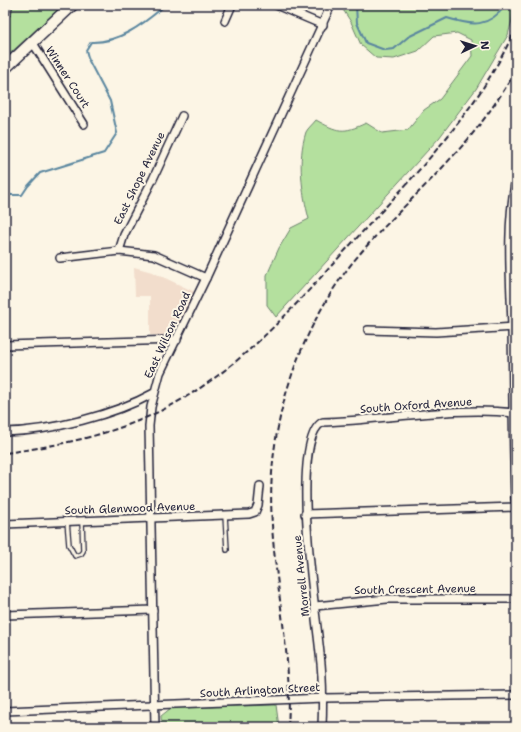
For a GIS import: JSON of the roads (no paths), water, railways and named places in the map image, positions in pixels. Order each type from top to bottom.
[{"type":"main road","points":[[5,68],[72,5]]},
{"type":"street","points":[[225,21],[232,5]]},
{"type":"street","points":[[276,5],[323,25]]},
{"type":"street","name":"East Wilson Road","points":[[155,727],[150,421],[154,393],[160,373],[206,278],[331,5]]},
{"type":"street","name":"Winner Court","points":[[33,43],[84,124]]},
{"type":"street","name":"East Shope Avenue","points":[[119,251],[124,235],[153,179],[182,116]]},
{"type":"street","points":[[516,184],[510,269],[514,327],[516,498]]},
{"type":"street","points":[[60,258],[119,251],[154,255],[206,278]]},
{"type":"street","points":[[368,330],[436,332],[514,327]]},
{"type":"street","points":[[5,345],[177,340]]},
{"type":"street","points":[[5,432],[64,424],[118,409],[154,393]]},
{"type":"street","name":"South Oxford Avenue","points":[[319,424],[323,422],[427,413],[515,413]]},
{"type":"street","name":"Morrell Avenue","points":[[319,424],[313,432],[310,448],[306,484],[305,514],[324,698],[322,727]]},
{"type":"street","name":"South Glenwood Avenue","points":[[5,524],[225,515],[255,512],[258,505],[260,486]]},
{"type":"street","points":[[305,514],[516,507]]},
{"type":"street","name":"South Crescent Avenue","points":[[315,606],[387,599],[516,599]]},
{"type":"street","points":[[5,615],[153,610]]},
{"type":"street","name":"South Arlington Street","points":[[5,711],[324,698],[516,695]]},
{"type":"lane","points":[[5,15],[9,13],[10,5]]},
{"type":"lane","points":[[225,515],[227,550]]},
{"type":"lane","points":[[67,522],[70,546],[75,556],[81,554],[83,551],[82,521]]},
{"type":"waterway","points":[[5,192],[11,195],[22,195],[40,173],[104,153],[117,133],[110,101],[89,61],[86,50],[91,42],[111,40],[129,32],[162,8],[163,5]]},
{"type":"waterway","points":[[356,5],[357,23],[366,43],[385,50],[394,49],[408,37],[447,18],[465,23],[480,23],[493,18],[506,5]]},
{"type":"railway","points":[[5,453],[89,437],[149,416],[195,391],[245,354],[290,311],[444,141],[484,86],[516,27]]},
{"type":"railway","points":[[288,727],[289,695],[287,663],[276,568],[271,505],[275,445],[287,389],[308,335],[321,309],[336,285],[365,248],[470,137],[494,105],[516,71]]}]
